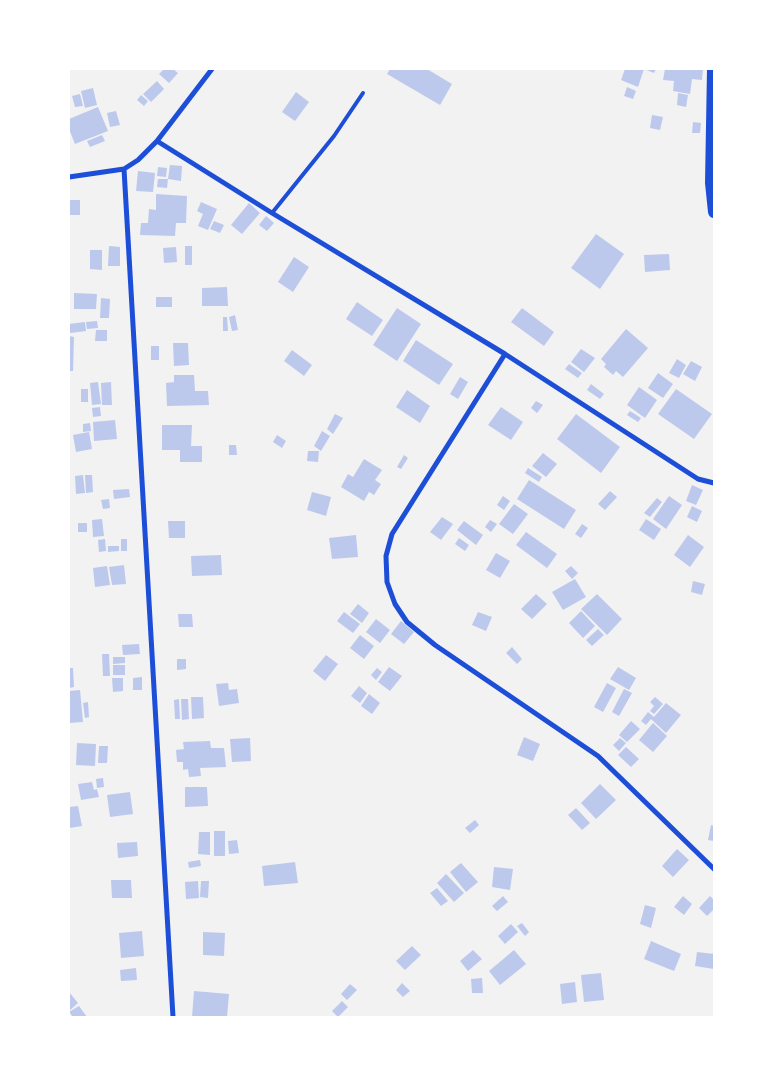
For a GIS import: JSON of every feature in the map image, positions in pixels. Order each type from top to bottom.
[{"type":"main road","points":[[713,69],[711,183],[714,212]]},
{"type":"street","points":[[69,176],[124,169],[138,160],[158,141],[212,69]]},
{"type":"street","points":[[158,141],[272,213],[505,354],[698,479],[714,482]]},
{"type":"street","points":[[124,169],[173,1017]]},
{"type":"street","points":[[505,354],[392,534],[386,556],[387,582],[395,604],[407,622],[435,645],[598,756],[714,869]]},
{"type":"lane","points":[[272,213],[334,136],[364,93]]},
{"type":"building","points":[[164,69],[173,69],[178,73],[169,83],[159,74]]},
{"type":"building","points":[[390,69],[427,69],[452,84],[440,105],[387,74]]},
{"type":"building","points":[[625,69],[644,69],[638,87],[621,80]]},
{"type":"building","points":[[644,69],[656,69],[654,73]]},
{"type":"building","points":[[665,69],[703,69],[702,80],[692,79],[690,94],[673,91],[674,81],[663,80]]},
{"type":"building","points":[[157,81],[164,89],[151,102],[143,94]]},
{"type":"building","points":[[627,87],[636,91],[633,99],[624,96]]},
{"type":"building","points":[[93,88],[97,105],[85,108],[81,91]]},
{"type":"building","points":[[296,92],[309,102],[295,121],[282,112]]},
{"type":"building","points":[[678,93],[688,95],[686,107],[677,105]]},
{"type":"building","points":[[80,94],[83,106],[75,107],[72,96]]},
{"type":"building","points":[[141,95],[148,101],[144,106],[137,100]]},
{"type":"building","points":[[98,107],[108,131],[75,144],[69,129],[69,119]]},
{"type":"building","points":[[116,111],[120,125],[110,127],[107,113]]},
{"type":"building","points":[[652,115],[663,117],[660,130],[650,128]]},
{"type":"building","points":[[693,122],[701,123],[700,133],[692,133]]},
{"type":"building","points":[[102,135],[105,141],[90,147],[87,141]]},
{"type":"building","points":[[170,165],[182,166],[181,181],[168,179]]},
{"type":"building","points":[[158,167],[167,168],[166,177],[157,176]]},
{"type":"building","points":[[138,171],[155,173],[153,192],[136,191]]},
{"type":"building","points":[[158,179],[168,179],[167,188],[157,187]]},
{"type":"building","points":[[156,194],[187,196],[186,223],[176,223],[175,236],[140,235],[141,223],[148,223],[149,209],[156,210]]},
{"type":"building","points":[[69,200],[80,200],[80,215],[69,215]]},
{"type":"building","points":[[201,202],[217,209],[208,230],[198,226],[203,214],[197,211]]},
{"type":"building","points":[[249,203],[260,213],[242,234],[231,225]]},
{"type":"building","points":[[266,216],[274,223],[267,231],[259,225]]},
{"type":"building","points":[[214,221],[224,225],[220,233],[210,229]]},
{"type":"building","points":[[596,234],[624,254],[600,289],[571,268]]},
{"type":"building","points":[[109,246],[120,247],[120,266],[108,266]]},
{"type":"building","points":[[185,246],[192,246],[192,265],[185,265]]},
{"type":"building","points":[[176,247],[177,262],[164,263],[163,248]]},
{"type":"building","points":[[90,250],[102,250],[102,270],[90,269]]},
{"type":"building","points":[[669,254],[670,270],[645,272],[644,255]]},
{"type":"building","points":[[294,257],[309,267],[293,292],[278,282]]},
{"type":"building","points":[[227,287],[228,306],[202,306],[202,288]]},
{"type":"building","points":[[74,293],[97,294],[96,309],[74,309]]},
{"type":"building","points":[[156,297],[172,297],[172,307],[156,307]]},
{"type":"building","points":[[101,298],[110,299],[109,318],[100,318]]},
{"type":"building","points":[[357,302],[383,320],[372,336],[346,319]]},
{"type":"building","points":[[397,308],[421,324],[397,361],[373,345]]},
{"type":"building","points":[[522,308],[554,332],[544,346],[511,322]]},
{"type":"building","points":[[235,315],[238,330],[232,331],[229,317]]},
{"type":"building","points":[[223,317],[227,317],[228,331],[223,331]]},
{"type":"building","points":[[97,321],[98,328],[87,329],[86,322]]},
{"type":"building","points":[[85,322],[86,331],[70,333],[69,324]]},
{"type":"building","points":[[626,329],[648,348],[623,377],[616,371],[613,375],[604,367],[606,364],[601,359]]},
{"type":"building","points":[[96,330],[107,330],[107,341],[95,341]]},
{"type":"building","points":[[69,336],[74,337],[73,371],[69,371]]},
{"type":"building","points":[[416,340],[453,364],[439,385],[403,361]]},
{"type":"building","points":[[173,343],[188,343],[189,365],[174,366]]},
{"type":"building","points":[[151,346],[159,346],[159,360],[151,360]]},
{"type":"building","points":[[581,349],[595,358],[584,372],[571,362]]},
{"type":"building","points":[[292,350],[312,365],[304,376],[284,361]]},
{"type":"building","points":[[677,359],[686,365],[679,378],[669,373]]},
{"type":"building","points":[[691,361],[702,367],[695,381],[683,374]]},
{"type":"building","points":[[569,364],[582,373],[578,378],[565,369]]},
{"type":"building","points":[[658,373],[673,384],[663,398],[648,388]]},
{"type":"building","points":[[174,375],[194,375],[195,391],[208,391],[209,405],[167,406],[166,383],[174,382]]},
{"type":"building","points":[[460,377],[468,382],[458,399],[450,394]]},
{"type":"building","points":[[98,382],[101,404],[92,405],[90,383]]},
{"type":"building","points":[[111,382],[112,405],[102,405],[101,383]]},
{"type":"building","points":[[591,384],[604,394],[600,399],[587,390]]},
{"type":"building","points":[[639,387],[657,400],[645,418],[627,405]]},
{"type":"building","points":[[81,389],[88,389],[88,402],[81,402]]},
{"type":"building","points":[[676,389],[712,414],[694,439],[658,414]]},
{"type":"building","points":[[407,390],[430,406],[420,423],[396,407]]},
{"type":"building","points":[[536,401],[543,405],[537,413],[531,408]]},
{"type":"building","points":[[100,407],[101,416],[93,417],[92,408]]},
{"type":"building","points":[[501,407],[523,422],[511,440],[488,425]]},
{"type":"building","points":[[630,411],[641,418],[638,422],[627,415]]},
{"type":"building","points":[[335,414],[343,418],[333,434],[327,429]]},
{"type":"building","points":[[576,414],[620,447],[601,473],[557,439]]},
{"type":"building","points":[[115,420],[117,439],[94,441],[93,422]]},
{"type":"building","points":[[90,423],[91,431],[83,432],[83,424]]},
{"type":"building","points":[[162,425],[192,425],[191,446],[202,446],[202,462],[180,462],[180,450],[162,450]]},
{"type":"building","points":[[322,431],[330,436],[321,451],[314,446]]},
{"type":"building","points":[[89,432],[92,449],[76,452],[73,435]]},
{"type":"building","points":[[277,435],[286,441],[282,448],[273,442]]},
{"type":"building","points":[[229,445],[236,445],[237,455],[229,455]]},
{"type":"building","points":[[308,451],[319,451],[318,462],[307,461]]},
{"type":"building","points":[[543,453],[557,464],[546,477],[532,466]]},
{"type":"building","points":[[404,455],[408,458],[401,469],[397,467]]},
{"type":"building","points":[[364,459],[382,470],[375,480],[381,484],[374,495],[369,492],[364,501],[341,487],[348,474],[353,477]]},
{"type":"building","points":[[528,468],[542,477],[539,482],[525,473]]},
{"type":"building","points":[[83,475],[85,493],[76,494],[75,476]]},
{"type":"building","points":[[85,475],[92,475],[93,492],[86,493]]},
{"type":"building","points":[[529,480],[576,510],[564,529],[517,499]]},
{"type":"building","points":[[692,485],[703,490],[696,505],[686,501]]},
{"type":"building","points":[[129,489],[130,497],[114,499],[113,490]]},
{"type":"building","points":[[610,491],[617,497],[605,510],[598,504]]},
{"type":"building","points":[[312,492],[331,497],[326,516],[307,510]]},
{"type":"building","points":[[503,496],[510,501],[504,510],[497,505]]},
{"type":"building","points":[[669,496],[682,505],[666,529],[653,519]]},
{"type":"building","points":[[657,498],[662,502],[650,517],[644,513]]},
{"type":"building","points":[[109,499],[110,508],[103,509],[101,500]]},
{"type":"building","points":[[514,504],[528,514],[513,534],[499,524]]},
{"type":"building","points":[[692,506],[702,511],[697,522],[687,517]]},
{"type":"building","points":[[442,517],[453,524],[441,540],[430,532]]},
{"type":"building","points":[[102,519],[104,536],[93,537],[92,520]]},
{"type":"building","points":[[646,519],[661,529],[654,540],[639,530]]},
{"type":"building","points":[[490,520],[497,524],[491,532],[485,527]]},
{"type":"building","points":[[168,521],[185,521],[185,538],[169,538]]},
{"type":"building","points":[[464,521],[483,535],[476,545],[457,530]]},
{"type":"building","points":[[78,523],[87,523],[87,532],[78,532]]},
{"type":"building","points":[[582,524],[588,528],[581,538],[575,534]]},
{"type":"building","points":[[526,532],[557,554],[547,568],[516,545]]},
{"type":"building","points":[[356,535],[358,557],[332,559],[329,538]]},
{"type":"building","points":[[688,535],[704,547],[690,567],[674,555]]},
{"type":"building","points":[[459,538],[469,545],[465,551],[455,544]]},
{"type":"building","points":[[105,539],[106,551],[99,552],[98,540]]},
{"type":"building","points":[[121,539],[127,539],[127,551],[121,551]]},
{"type":"building","points":[[108,546],[119,546],[119,551],[108,552]]},
{"type":"building","points":[[496,553],[510,561],[500,578],[486,570]]},
{"type":"building","points":[[221,555],[222,575],[192,576],[191,556]]},
{"type":"building","points":[[124,565],[126,584],[112,585],[109,567]]},
{"type":"building","points":[[107,566],[110,585],[95,587],[93,568]]},
{"type":"building","points":[[571,566],[578,573],[572,579],[565,571]]},
{"type":"building","points":[[575,579],[586,597],[563,610],[552,592]]},
{"type":"building","points":[[693,581],[705,584],[702,595],[691,592]]},
{"type":"building","points":[[536,594],[547,604],[532,619],[521,609]]},
{"type":"building","points":[[597,594],[622,619],[607,635],[581,609]]},
{"type":"building","points":[[358,604],[369,613],[362,623],[350,614]]},
{"type":"building","points":[[581,611],[595,626],[583,638],[569,623]]},
{"type":"building","points":[[344,612],[360,624],[353,633],[337,621]]},
{"type":"building","points":[[478,612],[492,617],[486,631],[472,625]]},
{"type":"building","points":[[178,614],[192,614],[193,627],[179,627]]},
{"type":"building","points":[[376,619],[390,630],[380,643],[366,632]]},
{"type":"building","points":[[401,621],[414,632],[404,644],[391,634]]},
{"type":"building","points":[[598,629],[604,635],[592,646],[586,640]]},
{"type":"building","points":[[360,635],[374,646],[364,659],[350,648]]},
{"type":"building","points":[[139,644],[140,654],[123,655],[122,645]]},
{"type":"building","points":[[512,647],[522,659],[517,664],[506,653]]},
{"type":"building","points":[[102,654],[109,654],[110,676],[103,676]]},
{"type":"building","points":[[326,655],[338,664],[325,681],[313,671]]},
{"type":"building","points":[[113,657],[125,657],[125,663],[113,664]]},
{"type":"building","points":[[177,659],[186,659],[186,669],[177,670]]},
{"type":"building","points":[[113,665],[125,665],[125,675],[113,675]]},
{"type":"building","points":[[389,667],[402,676],[390,691],[378,682]]},
{"type":"building","points":[[618,667],[636,678],[629,690],[610,679]]},
{"type":"building","points":[[69,668],[73,668],[74,687],[69,688]]},
{"type":"building","points":[[377,668],[382,672],[376,680],[371,675]]},
{"type":"building","points":[[142,677],[142,690],[133,690],[133,678]]},
{"type":"building","points":[[112,678],[123,678],[123,691],[113,692]]},
{"type":"building","points":[[228,683],[229,690],[237,689],[239,703],[219,706],[216,684]]},
{"type":"building","points":[[607,683],[616,688],[603,712],[594,707]]},
{"type":"building","points":[[359,686],[367,693],[360,703],[351,696]]},
{"type":"building","points":[[624,689],[632,693],[619,716],[612,712]]},
{"type":"building","points":[[80,690],[83,722],[69,723],[69,691]]},
{"type":"building","points":[[369,694],[380,703],[372,714],[361,706]]},
{"type":"building","points":[[191,697],[203,697],[204,718],[192,719]]},
{"type":"building","points":[[655,697],[663,704],[654,714],[650,711],[654,706],[650,702]]},
{"type":"building","points":[[179,699],[180,719],[175,719],[174,700]]},
{"type":"building","points":[[181,699],[188,699],[189,719],[182,720]]},
{"type":"building","points":[[88,702],[89,717],[85,718],[83,703]]},
{"type":"building","points":[[666,703],[681,715],[666,733],[651,719],[646,725],[641,721],[648,712],[654,717]]},
{"type":"building","points":[[631,721],[640,729],[627,742],[619,735]]},
{"type":"building","points":[[653,723],[667,736],[653,752],[639,740]]},
{"type":"building","points":[[524,737],[540,744],[533,761],[517,755]]},
{"type":"building","points":[[250,738],[251,761],[232,762],[230,739]]},
{"type":"building","points":[[620,738],[626,743],[619,751],[613,745]]},
{"type":"building","points":[[210,741],[211,748],[224,748],[226,767],[200,768],[201,776],[189,777],[188,769],[183,770],[183,762],[177,762],[176,750],[184,749],[183,742]]},
{"type":"building","points":[[77,743],[96,744],[95,766],[76,765]]},
{"type":"building","points":[[99,746],[108,746],[107,763],[98,763]]},
{"type":"building","points":[[626,747],[639,759],[631,767],[618,755]]},
{"type":"building","points":[[103,778],[104,787],[97,788],[96,779]]},
{"type":"building","points":[[92,782],[94,790],[97,789],[99,797],[81,800],[78,784]]},
{"type":"building","points":[[600,784],[616,800],[596,819],[581,803]]},
{"type":"building","points":[[185,787],[207,787],[208,806],[185,807]]},
{"type":"building","points":[[130,792],[133,814],[110,817],[107,795]]},
{"type":"building","points":[[78,806],[82,826],[69,828],[69,807]]},
{"type":"building","points":[[576,808],[590,823],[582,830],[568,815]]},
{"type":"building","points":[[475,820],[479,825],[470,833],[465,828]]},
{"type":"building","points":[[711,825],[714,826],[714,841],[708,840]]},
{"type":"building","points":[[214,831],[225,831],[225,856],[214,856]]},
{"type":"building","points":[[199,832],[210,832],[210,855],[198,854]]},
{"type":"building","points":[[237,840],[239,853],[229,854],[228,841]]},
{"type":"building","points":[[137,842],[138,856],[118,858],[117,843]]},
{"type":"building","points":[[677,849],[689,860],[673,877],[662,866]]},
{"type":"building","points":[[200,860],[201,866],[189,868],[188,862]]},
{"type":"building","points":[[295,862],[298,883],[264,886],[262,866]]},
{"type":"building","points":[[461,863],[478,882],[466,892],[450,872]]},
{"type":"building","points":[[494,867],[513,869],[510,890],[492,887]]},
{"type":"building","points":[[446,874],[464,893],[454,902],[437,883]]},
{"type":"building","points":[[111,880],[131,880],[132,898],[112,898]]},
{"type":"building","points":[[198,881],[199,898],[186,899],[185,882]]},
{"type":"building","points":[[201,881],[209,881],[208,898],[200,897]]},
{"type":"building","points":[[437,888],[448,901],[441,906],[430,893]]},
{"type":"building","points":[[503,896],[508,902],[497,911],[492,906]]},
{"type":"building","points":[[683,896],[692,904],[684,915],[674,907]]},
{"type":"building","points":[[710,896],[714,900],[714,909],[707,916],[699,908]]},
{"type":"building","points":[[645,905],[656,908],[651,928],[640,924]]},
{"type":"building","points":[[522,923],[529,932],[525,936],[517,926]]},
{"type":"building","points":[[511,924],[518,932],[505,944],[498,936]]},
{"type":"building","points":[[142,931],[144,956],[121,958],[119,933]]},
{"type":"building","points":[[203,932],[225,933],[224,956],[203,955]]},
{"type":"building","points":[[651,941],[681,954],[674,971],[644,959]]},
{"type":"building","points":[[412,946],[421,955],[405,970],[396,961]]},
{"type":"building","points":[[473,950],[482,959],[468,971],[460,961]]},
{"type":"building","points":[[514,950],[526,964],[500,985],[489,971]]},
{"type":"building","points":[[697,952],[714,954],[714,969],[695,966]]},
{"type":"building","points":[[136,968],[137,980],[121,981],[120,970]]},
{"type":"building","points":[[601,973],[604,1000],[584,1002],[581,975]]},
{"type":"building","points":[[482,978],[483,993],[472,993],[471,979]]},
{"type":"building","points":[[575,982],[577,1002],[562,1004],[560,984]]},
{"type":"building","points":[[402,983],[410,991],[403,997],[396,990]]},
{"type":"building","points":[[350,984],[357,990],[347,1000],[341,994]]},
{"type":"building","points":[[194,991],[229,994],[227,1017],[192,1017]]},
{"type":"building","points":[[69,992],[78,1003],[69,1011]]},
{"type":"building","points":[[342,1001],[348,1007],[338,1017],[332,1011]]},
{"type":"building","points":[[79,1006],[87,1017],[73,1017],[69,1012]]}]
